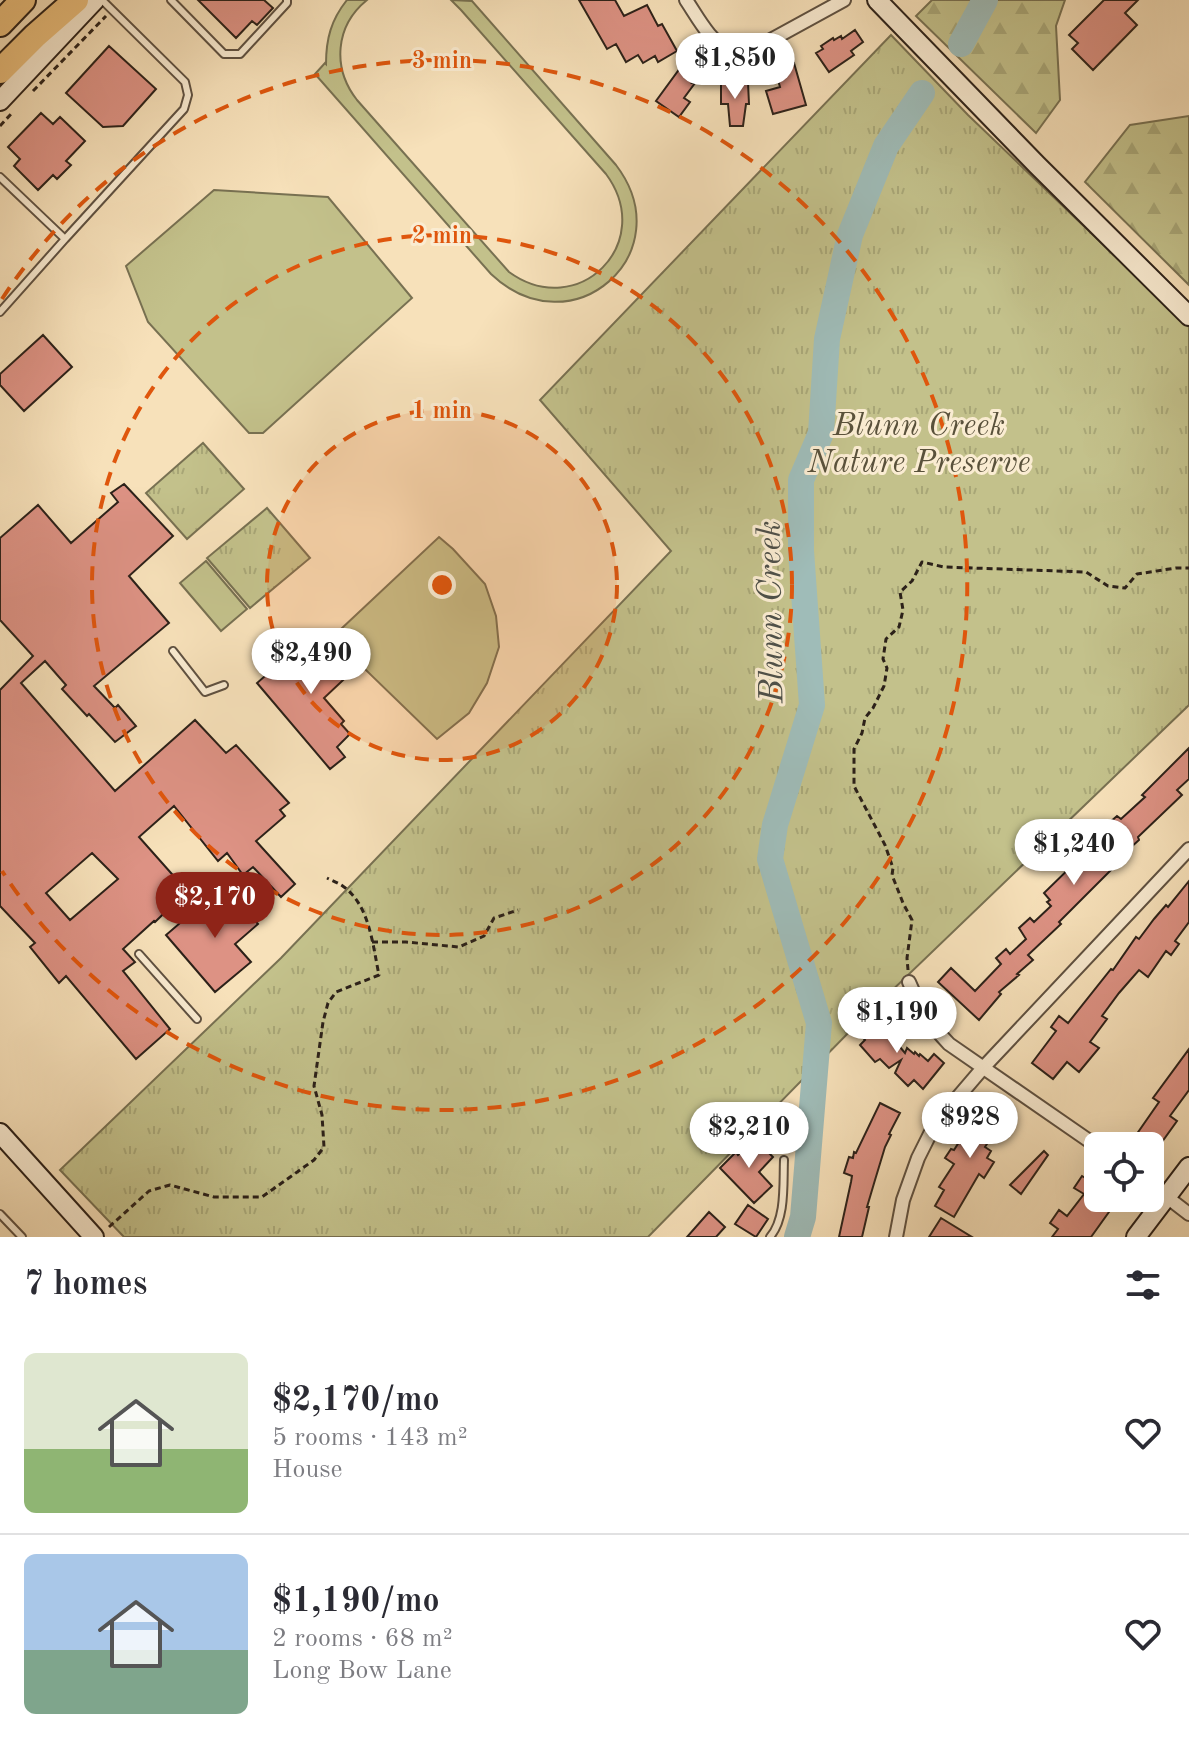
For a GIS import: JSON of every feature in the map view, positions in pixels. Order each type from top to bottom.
[{"type":"highway","points":[[0,24],[23,0]]},
{"type":"highway","points":[[0,71],[76,0]]},
{"type":"street","points":[[7,106],[95,0]]},
{"type":"street","points":[[686,0],[716,42],[728,50],[740,52],[751,51],[844,0]]},
{"type":"street","points":[[877,0],[1189,316]]},
{"type":"street","points":[[896,1237],[903,1200],[918,1158],[935,1124],[982,1069],[1189,849]]},
{"type":"street","points":[[909,982],[930,1024],[949,1044],[1084,1138]]},
{"type":"street","points":[[0,1133],[102,1232]]},
{"type":"street","points":[[1136,1237],[1189,1167]]},
{"type":"street","points":[[1164,1194],[1189,1214]]},
{"type":"lane","points":[[0,312],[184,109],[188,95],[185,82],[102,0]]},
{"type":"lane","points":[[171,0],[224,54],[240,54],[287,0]]},
{"type":"lane","points":[[0,177],[65,239]]},
{"type":"lane","points":[[173,651],[205,692],[224,685]]},
{"type":"lane","points":[[139,954],[197,1019]]},
{"type":"lane","points":[[770,1237],[777,1228],[784,1160]]},
{"type":"lane","points":[[0,1214],[22,1237]]},
{"type":"path","points":[[25,100],[106,17]]},
{"type":"path","points":[[0,126],[7,106]]},
{"type":"path","points":[[909,982],[907,958],[912,920],[892,875],[893,868],[885,845],[854,786],[854,749],[865,718],[884,686],[886,639],[899,627],[903,610],[900,592],[912,581],[922,562],[944,567],[1086,572],[1108,586],[1125,588],[1137,574],[1189,568]]},
{"type":"path","points":[[102,1232],[149,1191],[170,1185],[214,1197],[262,1197],[314,1160],[324,1147],[322,1115],[314,1086],[328,1003],[336,992],[379,975],[359,902],[345,887],[327,878]]},
{"type":"path","points":[[372,942],[459,947],[484,936],[494,918],[518,910]]},
{"type":"green space","points":[[347,0],[367,0],[348,22],[341,48],[344,75],[357,100],[509,272],[535,285],[560,287],[583,281],[602,268],[616,249],[622,225],[619,200],[606,174],[451,0],[472,1],[616,165],[633,198],[636,230],[627,258],[609,281],[584,297],[554,302],[522,295],[491,274],[315,74],[326,64],[330,30]]},
{"type":"green space","points":[[932,0],[1065,0],[1056,26],[1060,100],[1036,133],[916,16]]},
{"type":"green space","name":"Blunn Creek Nature Preserve","points":[[891,35],[968,115],[1189,327],[1189,705],[856,1025],[648,1237],[124,1237],[60,1170],[281,958],[671,551],[540,400]]},
{"type":"green space","points":[[1189,116],[1189,285],[1085,182],[1130,125]]},
{"type":"green space","points":[[214,190],[328,197],[412,298],[263,433],[249,433],[148,322],[126,266]]},
{"type":"green space","points":[[203,443],[244,489],[187,539],[146,493]]},
{"type":"green space","points":[[267,508],[310,558],[250,608],[207,558]]},
{"type":"green space","points":[[439,537],[485,584],[496,616],[499,647],[487,683],[469,713],[437,739],[339,644],[341,629]]},
{"type":"green space","points":[[206,561],[247,609],[221,631],[180,583]]},
{"type":"building","points":[[198,0],[264,0],[273,8],[257,25],[252,21],[236,38]]},
{"type":"building","points":[[579,0],[615,0],[624,16],[647,5],[677,51],[658,62],[655,56],[643,63],[638,55],[626,62],[616,44],[607,49]]},
{"type":"building","points":[[1104,0],[1138,0],[1125,13],[1137,25],[1093,70],[1072,49],[1078,43],[1069,35]]},
{"type":"building","points":[[855,30],[863,42],[851,51],[854,55],[829,72],[816,53],[833,38],[841,36],[842,39]]},
{"type":"building","points":[[109,46],[156,89],[123,126],[103,127],[66,93]]},
{"type":"building","points":[[686,60],[700,71],[684,98],[690,102],[679,117],[656,101]]},
{"type":"building","points":[[794,63],[806,105],[773,114],[766,91],[780,87],[775,69]]},
{"type":"building","points":[[721,83],[748,83],[749,104],[746,104],[743,126],[730,126],[728,104],[721,104]]},
{"type":"building","points":[[41,113],[53,124],[60,117],[85,141],[66,161],[71,165],[57,179],[53,175],[38,190],[14,166],[20,159],[8,147]]},
{"type":"building","points":[[43,335],[72,367],[24,411],[0,385],[0,374]]},
{"type":"building","points":[[124,484],[173,536],[129,576],[169,623],[94,686],[115,708],[118,705],[136,726],[115,742],[62,689],[66,685],[45,661],[21,683],[115,791],[195,720],[226,753],[236,745],[289,803],[280,810],[285,816],[256,841],[295,884],[281,897],[253,867],[243,875],[227,853],[218,861],[174,806],[139,837],[187,891],[123,949],[135,962],[123,971],[170,1029],[136,1059],[66,976],[59,983],[30,947],[35,943],[0,906],[0,690],[33,656],[0,620],[0,538],[38,505],[71,543],[118,502],[111,493]],"holes":[[[92,853],[118,879],[70,920],[46,893]]]},
{"type":"building","points":[[313,634],[338,663],[345,654],[358,666],[324,698],[344,721],[341,724],[350,734],[337,747],[345,757],[330,769],[257,683]]},
{"type":"building","points":[[1189,748],[1189,779],[1177,790],[1182,795],[1138,837],[1139,840],[1119,858],[1121,860],[1028,955],[1033,960],[999,992],[1001,994],[979,1020],[938,982],[951,968],[975,991],[1001,964],[996,958],[1006,949],[1010,954],[1026,939],[1019,928],[1030,918],[1034,922],[1051,906],[1044,893],[1082,856],[1080,854],[1109,823],[1117,816],[1121,819],[1145,797],[1142,795]]},
{"type":"building","points":[[1189,881],[1189,922],[1175,941],[1179,944],[1171,955],[1166,951],[1148,977],[1139,970],[1119,993],[1102,1016],[1107,1019],[1090,1042],[1099,1048],[1079,1072],[1067,1062],[1053,1079],[1032,1063],[1056,1031],[1051,1027],[1059,1016],[1068,1023],[1113,970],[1136,937],[1139,939]]},
{"type":"building","points":[[229,890],[258,924],[235,944],[251,962],[215,992],[166,935],[201,905],[205,911]]},
{"type":"building","points":[[873,1015],[905,1053],[907,1048],[928,1061],[934,1054],[944,1063],[923,1089],[914,1080],[908,1086],[895,1073],[901,1060],[889,1068],[880,1059],[875,1062],[860,1045],[865,1040],[856,1029]]},
{"type":"building","points":[[1189,1049],[1189,1090],[1170,1116],[1177,1121],[1164,1139],[1164,1132],[1138,1132],[1159,1102],[1153,1098]]},
{"type":"building","points":[[993,1099],[1009,1110],[985,1147],[991,1151],[987,1158],[994,1162],[984,1178],[979,1174],[954,1217],[935,1206],[944,1190],[939,1187],[954,1164],[945,1158],[964,1134],[968,1136]]},
{"type":"building","points":[[880,1103],[900,1113],[885,1147],[867,1207],[862,1237],[839,1237],[852,1176],[844,1173],[849,1157],[853,1158],[856,1153]]},
{"type":"building","points":[[755,1139],[773,1157],[759,1172],[772,1186],[754,1203],[720,1168]]},
{"type":"building","points":[[1044,1151],[1048,1155],[1021,1194],[1010,1185]]},
{"type":"building","points":[[1084,1177],[1084,1194],[1074,1188]]},
{"type":"building","points":[[1084,1194],[1084,1212],[1109,1212],[1091,1237],[1052,1237],[1058,1229],[1050,1223],[1059,1210],[1067,1216]]},
{"type":"building","points":[[748,1205],[768,1219],[756,1237],[735,1224]]},
{"type":"building","points":[[709,1212],[725,1227],[716,1237],[687,1237]]},
{"type":"building","points":[[941,1218],[972,1237],[929,1237]]},
{"type":"waterway","name":"Blunn Creek","points":[[961,44],[985,0]]},
{"type":"waterway","name":"Blunn Creek","points":[[797,1237],[803,1217],[819,1023],[770,859],[775,825],[812,705],[801,551],[801,480],[821,433],[827,339],[850,235],[886,146],[922,93]]}]
